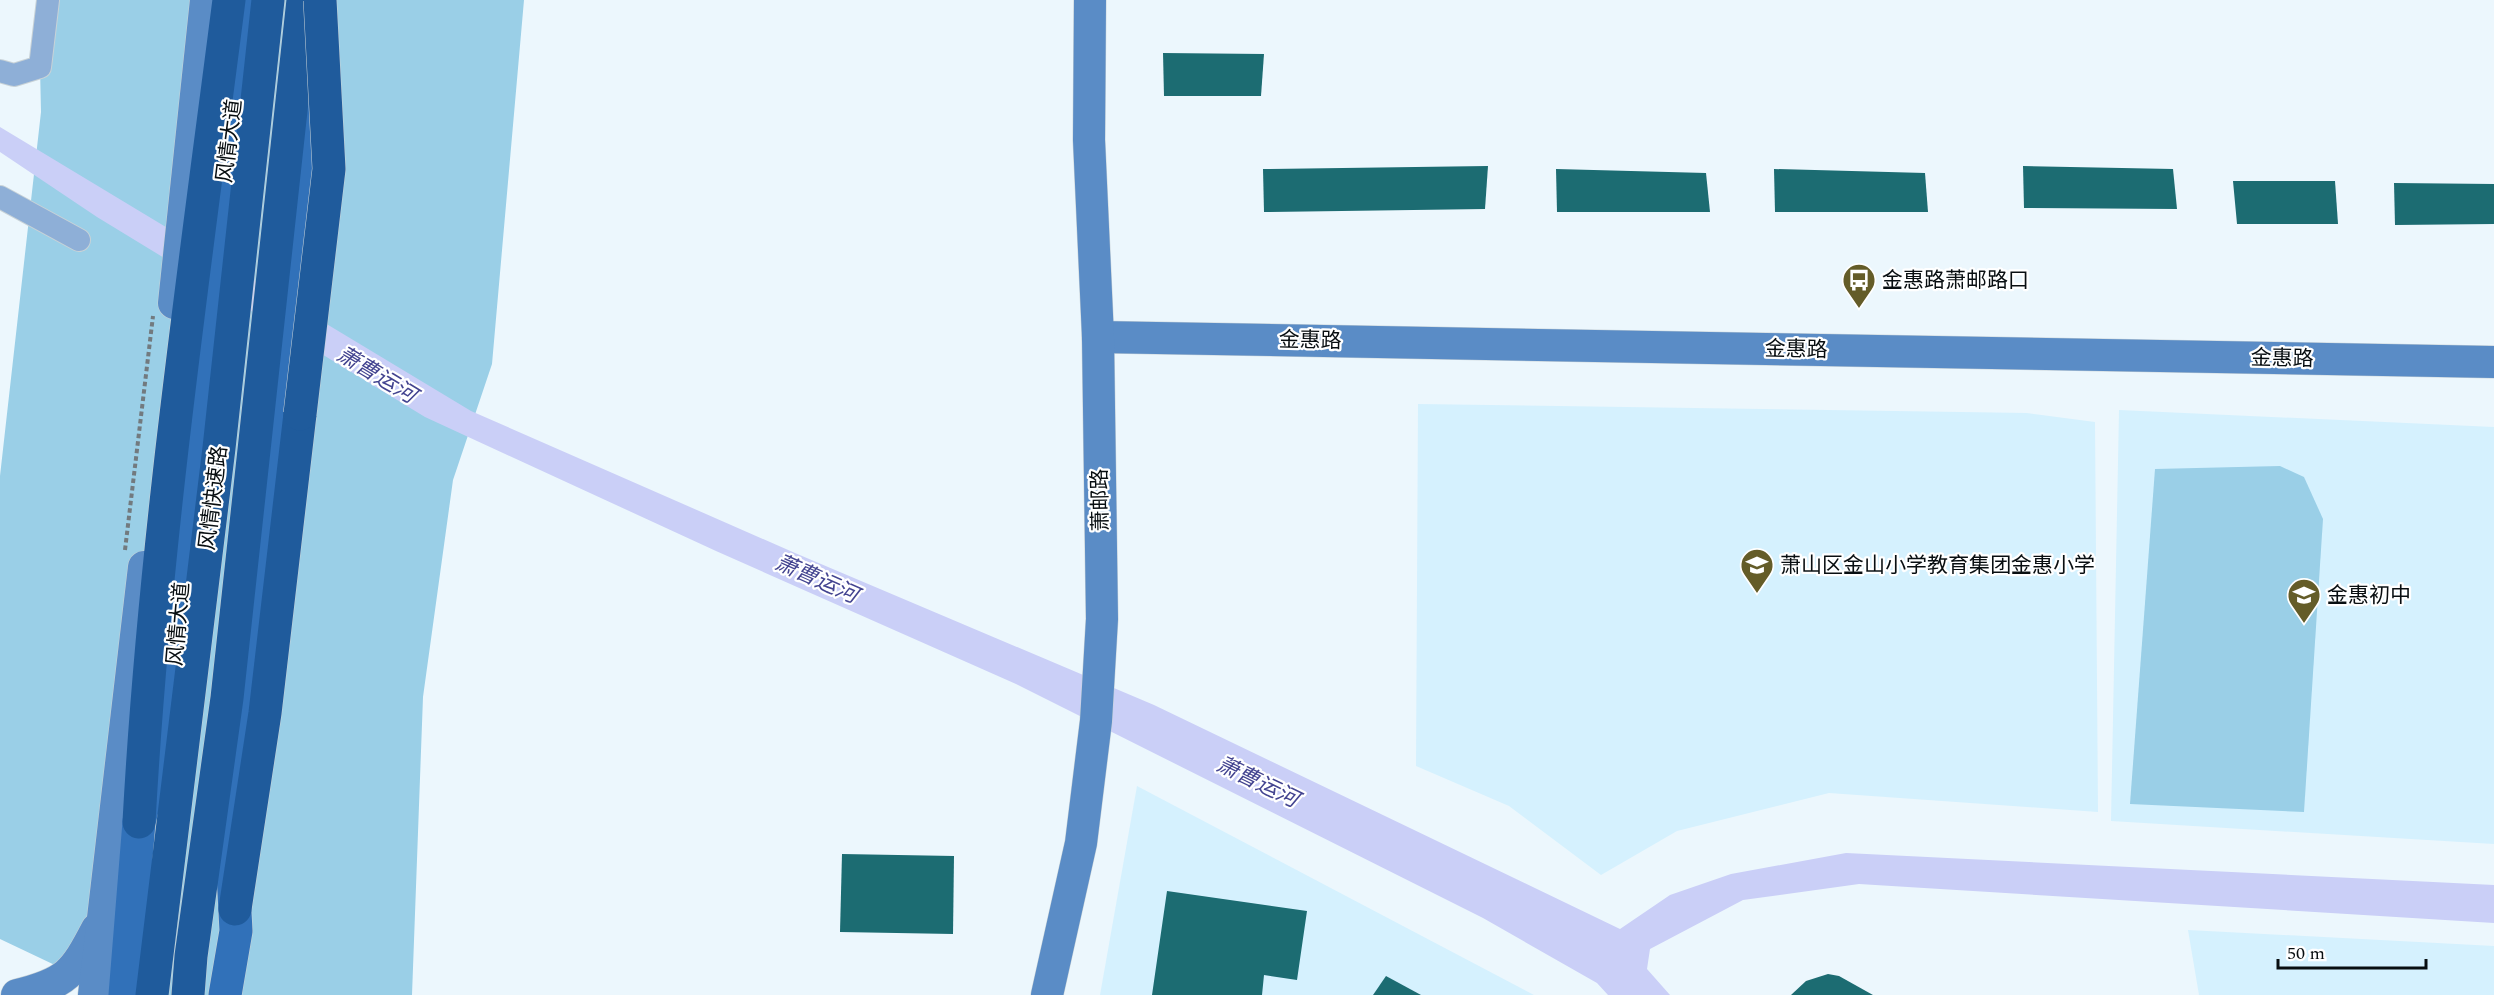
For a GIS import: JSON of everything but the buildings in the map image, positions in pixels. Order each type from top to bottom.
[{"type":"highway","points":[[139,822],[146,686],[181,372],[230,0]]},
{"type":"highway","name":"风情快速路","points":[[152,995],[219,448],[268,0]]},
{"type":"highway","name":"风情快速路","points":[[188,995],[191,956],[227,698],[303,0]]},
{"type":"highway","points":[[235,909],[265,713],[290,406],[328,169],[320,0]]},
{"type":"main road","points":[[94,995],[174,306],[206,0]]},
{"type":"main road","name":"风情大道","points":[[125,995],[139,822],[172,687],[190,479],[246,0]]},
{"type":"main road","points":[[290,406],[291,273],[306,171],[320,0]]},
{"type":"main road","name":"萧邮路","points":[[1047,995],[1081,843],[1096,722],[1101,645],[1098,337],[1089,140],[1090,0]]},
{"type":"main road","name":"金惠路","points":[[1098,337],[2494,362]]},
{"type":"main road","points":[[225,995],[236,931],[235,909]]},
{"type":"main road","points":[[17,995],[40,989],[66,978],[81,959],[103,917]]},
{"type":"street","points":[[0,71],[14,75],[40,67],[48,0]]},
{"type":"street","points":[[0,197],[79,240]]},
{"type":"shaded area","points":[[48,0],[524,0],[492,364],[453,480],[423,697],[412,995],[118,995],[0,939],[0,476],[41,112],[40,67]]},
{"type":"shaded area","name":"萧山区金山小学教育集团金惠小学","points":[[1418,404],[2027,413],[2095,422],[2098,812],[1829,793],[1677,831],[1601,875],[1509,806],[1416,766]]},
{"type":"shaded area","name":"金惠初中","points":[[2119,410],[2494,427],[2494,844],[2111,821]]},
{"type":"shaded area","points":[[2280,466],[2304,477],[2323,519],[2304,812],[2130,804],[2155,469]]},
{"type":"shaded area","points":[[1137,786],[1534,995],[1100,995]]},
{"type":"shaded area","points":[[2188,930],[2494,946],[2494,995],[2199,995]]},
{"type":"water","name":"萧曹运河","points":[[0,127],[471,411],[795,553],[1154,705],[1620,929],[1670,895],[1731,874],[1846,853],[2494,885],[2494,923],[1859,884],[1743,900],[1650,949],[1647,969],[1670,995],[1608,995],[1597,983],[1483,918],[1016,684],[716,551],[425,417],[97,217],[0,152]]},
{"type":"place","name":"金惠路萧邮路口","points":[[1859,309]]},
{"type":"place","name":"萧山区金山小学教育集团金惠小学","points":[[1757,594]]},
{"type":"place","name":"金惠初中","points":[[2304,624]]}]
